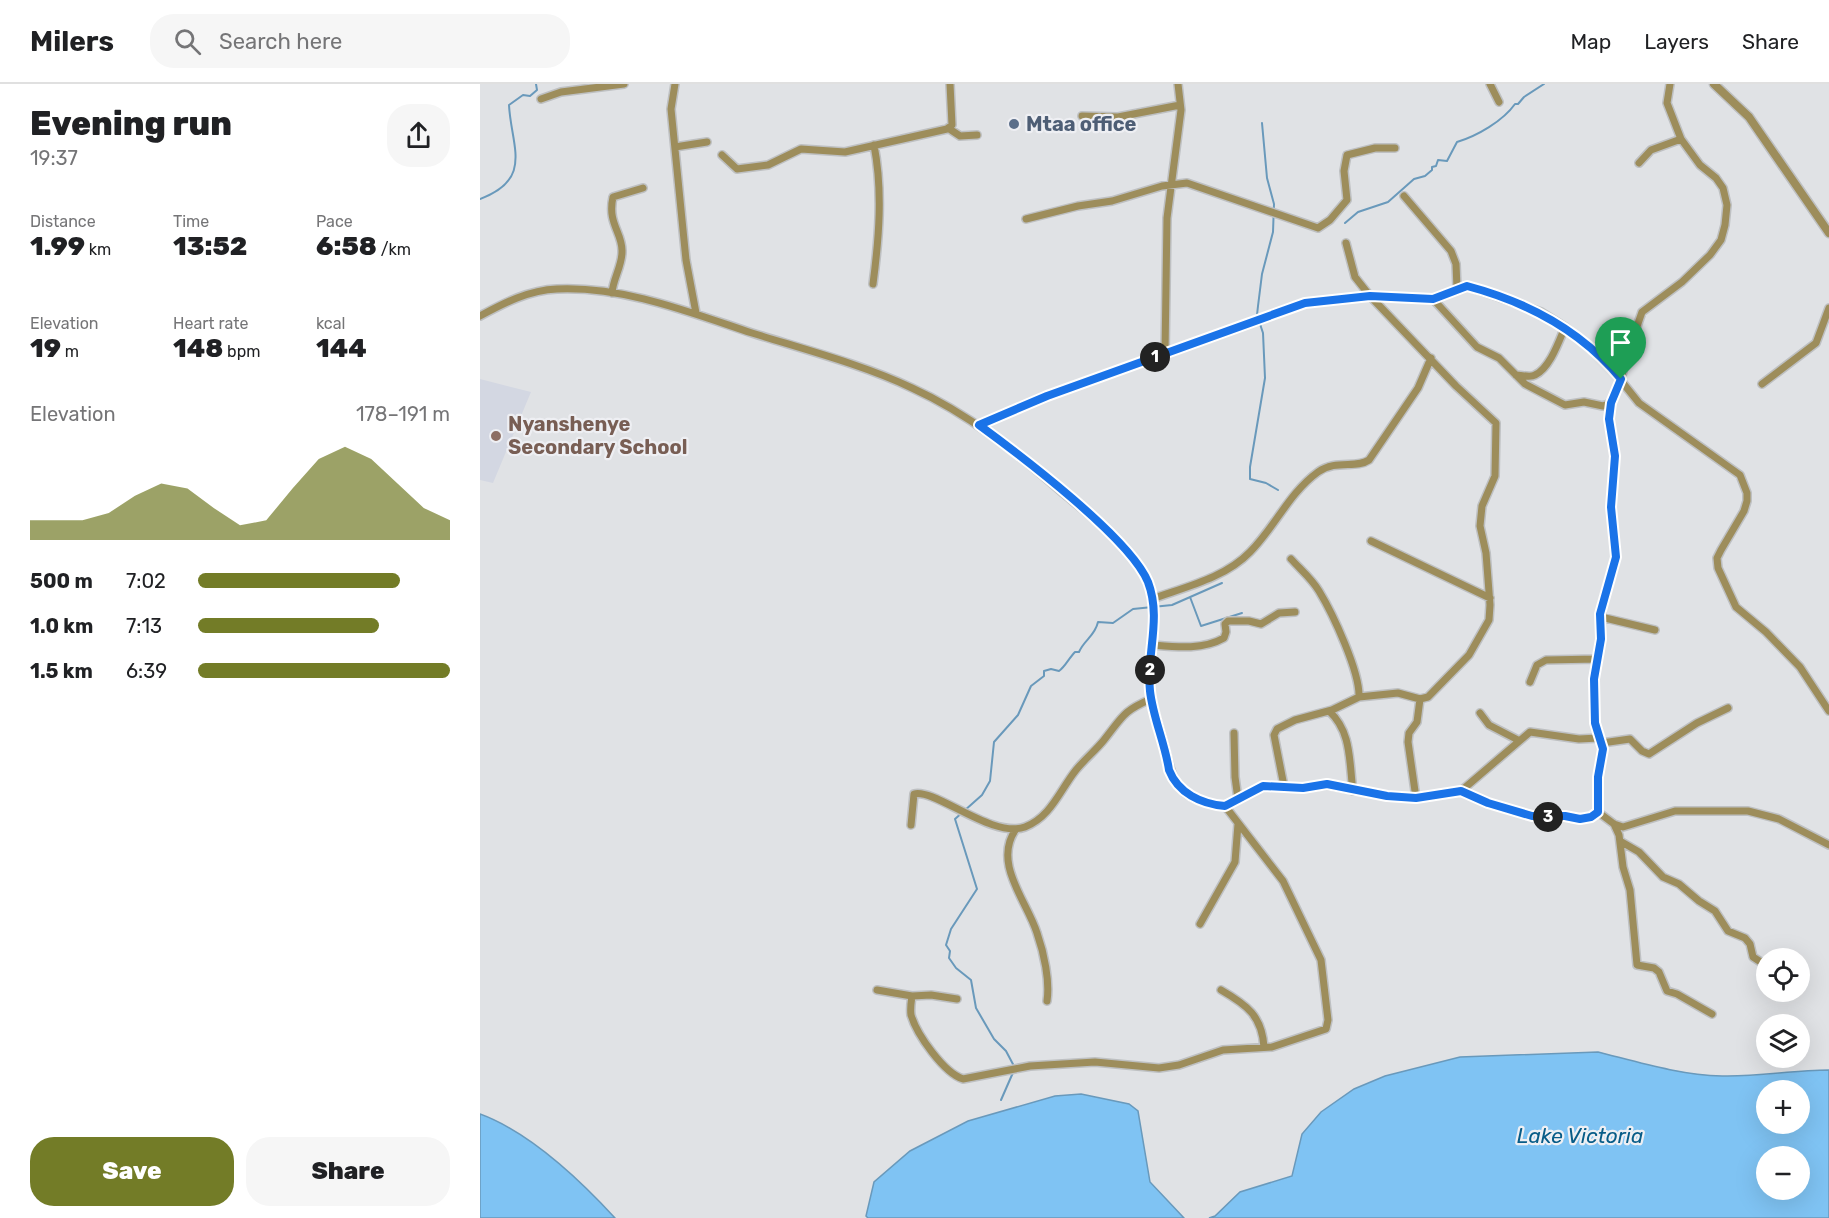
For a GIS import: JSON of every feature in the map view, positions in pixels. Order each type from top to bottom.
[{"type":"street","points":[[541,99],[561,93],[624,84]]},
{"type":"street","points":[[675,84],[670,101],[686,260],[696,313]]},
{"type":"street","points":[[722,155],[735,168],[745,169],[768,165],[801,149],[844,152],[948,128],[952,125],[950,84]]},
{"type":"street","points":[[1165,354],[1166,240],[1170,185],[1178,136],[1180,105],[1178,84]]},
{"type":"street","points":[[1490,84],[1499,102]]},
{"type":"street","points":[[1598,812],[1598,777],[1603,754],[1593,708],[1601,639],[1600,617],[1616,557],[1611,507],[1615,456],[1609,419],[1611,403],[1642,312],[1710,255],[1724,234],[1727,205],[1723,188],[1716,178],[1700,165],[1681,139],[1667,103],[1670,84]]},
{"type":"street","points":[[1714,84],[1749,117],[1829,233]]},
{"type":"street","points":[[1082,116],[1118,117],[1180,105]]},
{"type":"street","points":[[948,128],[960,136],[977,135]]},
{"type":"street","points":[[1639,163],[1651,150],[1681,139]]},
{"type":"street","points":[[675,147],[706,142]]},
{"type":"street","points":[[873,284],[878,252],[880,187],[874,145]]},
{"type":"street","points":[[1026,219],[1187,183],[1318,228],[1330,220],[1347,200],[1344,171],[1347,155],[1375,148],[1395,148]]},
{"type":"street","points":[[612,293],[622,253],[622,244],[612,220],[613,197],[643,188]]},
{"type":"street","points":[[1404,196],[1451,251],[1455,264],[1457,288]]},
{"type":"street","points":[[1284,786],[1274,735],[1276,729],[1359,698],[1398,693],[1419,699],[1428,697],[1473,651],[1489,620],[1490,598],[1486,553],[1480,526],[1482,506],[1495,476],[1496,423],[1456,386],[1370,296],[1355,277],[1346,243]]},
{"type":"street","points":[[979,425],[1047,396],[1305,303],[1370,296],[1433,299],[1467,286],[1512,300],[1541,312],[1564,327],[1606,362],[1639,403],[1740,475],[1747,493],[1747,501],[1744,511],[1717,558],[1718,568],[1736,607],[1766,632],[1800,667],[1829,711]]},
{"type":"street","points":[[480,316],[516,298],[555,289],[612,293],[696,313],[897,381],[979,425],[1095,519],[1121,545],[1141,570],[1152,599],[1155,630],[1150,673],[1151,699],[1172,779],[1183,792],[1225,806],[1283,881],[1321,960],[1328,1020],[1326,1029],[1293,1042],[1223,1050],[1179,1065],[1159,1068],[1095,1062],[1016,1068],[963,1079],[954,1076],[938,1060],[912,1017],[910,1008],[912,996]]},
{"type":"street","points":[[1433,299],[1477,347],[1499,358],[1525,384],[1561,404],[1584,402],[1603,406],[1611,403]]},
{"type":"street","points":[[1762,384],[1816,343],[1829,308]]},
{"type":"street","points":[[1516,375],[1531,376],[1538,372],[1548,361],[1564,327]]},
{"type":"street","points":[[1152,599],[1203,581],[1237,564],[1256,546],[1275,519],[1318,472],[1346,462],[1363,464],[1369,460],[1418,388],[1431,358]]},
{"type":"street","points":[[1371,542],[1490,598]]},
{"type":"street","points":[[1291,559],[1313,582],[1325,603],[1354,672],[1359,698]]},
{"type":"street","points":[[1153,645],[1211,644],[1224,638],[1225,624],[1228,621],[1249,621],[1261,624],[1279,613],[1295,612]]},
{"type":"street","points":[[1600,617],[1655,630]]},
{"type":"street","points":[[1530,682],[1537,665],[1546,660],[1597,658]]},
{"type":"street","points":[[910,825],[914,794],[923,793],[980,819],[1016,829],[1028,826],[1050,809],[1076,770],[1105,739],[1119,717],[1131,708],[1151,699]]},
{"type":"street","points":[[1416,798],[1408,742],[1409,733],[1417,722],[1419,699]]},
{"type":"street","points":[[1461,791],[1524,735],[1534,732],[1573,739],[1630,739],[1642,751],[1649,754],[1697,723],[1728,708]]},
{"type":"street","points":[[1329,711],[1342,724],[1347,737],[1353,791]]},
{"type":"street","points":[[1480,712],[1490,725],[1518,740]]},
{"type":"street","points":[[1234,733],[1238,799]]},
{"type":"street","points":[[1225,806],[1263,786],[1303,788],[1327,784],[1353,791],[1416,798],[1461,791],[1488,803],[1532,816],[1565,816],[1580,819],[1591,817],[1598,812]]},
{"type":"street","points":[[1598,812],[1614,824],[1623,827],[1675,811],[1748,811],[1779,819],[1829,844]]},
{"type":"street","points":[[1200,924],[1235,862],[1238,824]]},
{"type":"street","points":[[1614,824],[1620,841],[1630,890],[1637,965],[1657,970],[1666,991],[1677,994],[1712,1014]]},
{"type":"street","points":[[1016,829],[1010,846],[1011,873],[1038,935],[1048,984],[1047,1001]]},
{"type":"street","points":[[1620,841],[1639,852],[1663,877],[1679,884],[1714,911],[1728,932],[1745,938],[1756,959]]},
{"type":"street","points":[[877,990],[912,996],[931,995],[957,999]]},
{"type":"street","points":[[1221,990],[1238,1001],[1258,1020],[1264,1047]]},
{"type":"shaded area","name":"Nyanshenye Secondary School","points":[[480,379],[531,392],[493,483],[480,480]]},
{"type":"water","name":"Lake Victoria","points":[[1598,1052],[1659,1067],[1706,1075],[1829,1070],[1829,1218],[1209,1218],[1215,1216],[1240,1192],[1292,1176],[1302,1134],[1321,1112],[1354,1089],[1385,1076],[1460,1057]]},
{"type":"water","points":[[1081,1094],[1129,1104],[1138,1111],[1150,1182],[1184,1218],[868,1218],[866,1216],[874,1182],[910,1151],[968,1121],[1055,1096]]},
{"type":"water","points":[[480,1114],[517,1132],[553,1158],[615,1218],[480,1218]]},
{"type":"waterway","points":[[480,199],[497,191],[508,182],[516,160],[509,105],[523,95],[530,96],[537,90],[536,84]]},
{"type":"waterway","points":[[1345,223],[1358,212],[1388,202],[1414,179],[1425,176],[1432,170],[1432,167],[1436,166],[1438,160],[1447,161],[1457,142],[1489,127],[1515,104],[1544,84]]},
{"type":"waterway","points":[[1262,123],[1267,178],[1274,204],[1273,232],[1262,274],[1257,315],[1263,333],[1265,378],[1250,479],[1266,483],[1278,490]]},
{"type":"waterway","points":[[1001,1100],[1015,1068],[1006,1051],[994,1039],[976,1008],[971,980],[956,968],[949,958],[950,951],[946,945],[951,929],[977,889],[955,819],[982,795],[990,781],[994,742],[1018,715],[1031,686],[1044,676],[1044,671],[1051,669],[1059,671],[1075,652],[1079,652],[1098,622],[1113,623],[1133,609],[1172,605],[1222,583]]},
{"type":"waterway","points":[[1190,597],[1201,626],[1242,613]]},
{"type":"place","name":"Mtaa office","points":[[1014,124]]},
{"type":"place","name":"Nyanshenye Secondary School","points":[[496,436]]},
{"type":"route","points":[[1463,286],[1512,300],[1541,312],[1564,327],[1606,362],[1621,379],[1611,403],[1609,419],[1615,456],[1611,507],[1616,557],[1600,614],[1601,639],[1594,679],[1593,708],[1603,749],[1598,777],[1596,805],[1598,812],[1591,817],[1580,819],[1565,816],[1532,816],[1488,803],[1461,791],[1416,798],[1353,791],[1327,784],[1303,788],[1263,786],[1225,806],[1210,803],[1183,792],[1172,779],[1161,730],[1151,699],[1150,673],[1155,630],[1154,608],[1147,581],[1141,570],[1121,545],[1095,519],[979,425],[1047,396],[1305,303],[1370,296],[1433,299],[1463,286]]}]
